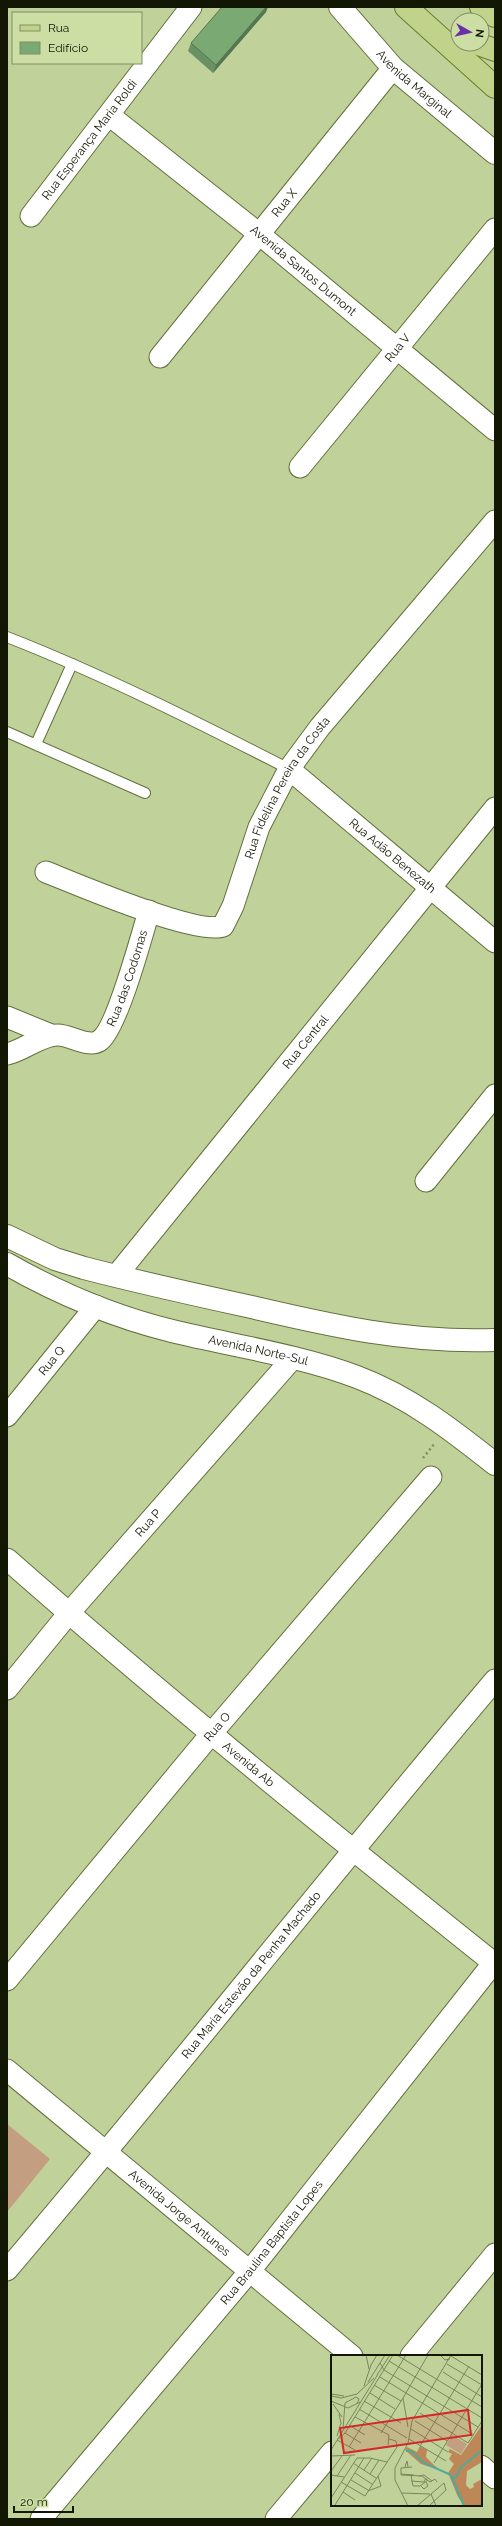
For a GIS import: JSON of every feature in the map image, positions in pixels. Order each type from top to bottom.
[{"type":"main road","name":"Avenida Marginal","points":[[340,7],[394,68],[495,153]]},
{"type":"main road","points":[[406,7],[495,87]]},
{"type":"main road","points":[[481,7],[495,16]]},
{"type":"main road","points":[[430,28],[450,34]]},
{"type":"main road","points":[[7,1236],[55,1259],[116,1276],[352,1330],[422,1340],[495,1340]]},
{"type":"main road","name":"Avenida Norte-Sul","points":[[7,1264],[96,1306],[171,1331],[330,1368],[382,1388],[429,1414],[447,1426],[495,1464]]},
{"type":"street","name":"Rua Esperança Maria Roldi","points":[[31,216],[191,7]]},
{"type":"street","name":"Rua X","points":[[160,356],[394,68]]},
{"type":"street","name":"Avenida Santos Dumont","points":[[109,115],[258,234],[495,430]]},
{"type":"street","name":"Rua V","points":[[300,467],[495,228]]},
{"type":"street","name":"Rua Fidelina Pereira da Costa","points":[[46,872],[149,911],[203,926],[223,926],[233,906],[258,827],[289,769],[330,715],[495,521]]},
{"type":"street","name":"Rua Adão Benezath","points":[[289,769],[495,942]]},
{"type":"street","name":"Rua Central","points":[[116,1276],[495,808]]},
{"type":"street","name":"Rua das Codornas","points":[[51,1036],[68,1036],[88,1043],[99,1042],[110,1028],[149,911]]},
{"type":"street","points":[[7,1017],[51,1036]]},
{"type":"street","points":[[7,1054],[51,1036]]},
{"type":"street","points":[[426,1181],[495,1095]]},
{"type":"street","name":"Rua Q","points":[[7,1416],[96,1306]]},
{"type":"street","name":"Rua P","points":[[7,1689],[69,1613],[292,1359]]},
{"type":"street","name":"Rua O","points":[[7,1980],[211,1734],[431,1477]]},
{"type":"street","name":"Avenida Ab","points":[[7,1559],[211,1734],[351,1850],[494,1963]]},
{"type":"street","name":"Rua Maria Estevão da Penha Machado","points":[[7,2270],[106,2154],[351,1850],[495,1680]]},
{"type":"street","name":"Rua Braulina Baptista Lopes","points":[[41,2519],[249,2272],[494,1963]]},
{"type":"street","name":"Avenida Jorge Antunes","points":[[7,2070],[106,2154],[351,2355]]},
{"type":"street","points":[[413,2355],[495,2254]]},
{"type":"street","points":[[276,2519],[331,2453]]},
{"type":"street","points":[[482,2467],[495,2478]]},
{"type":"lane","points":[[7,637],[72,664],[289,769]]},
{"type":"lane","points":[[36,744],[72,664]]},
{"type":"lane","points":[[7,732],[145,792]]},
{"type":"path","points":[[431,1477],[418,1466],[447,1426]]},
{"type":"shaded area","points":[[7,2124],[50,2159],[7,2212]]},
{"type":"building","points":[[222,7],[266,7],[216,65],[191,43]]}]
